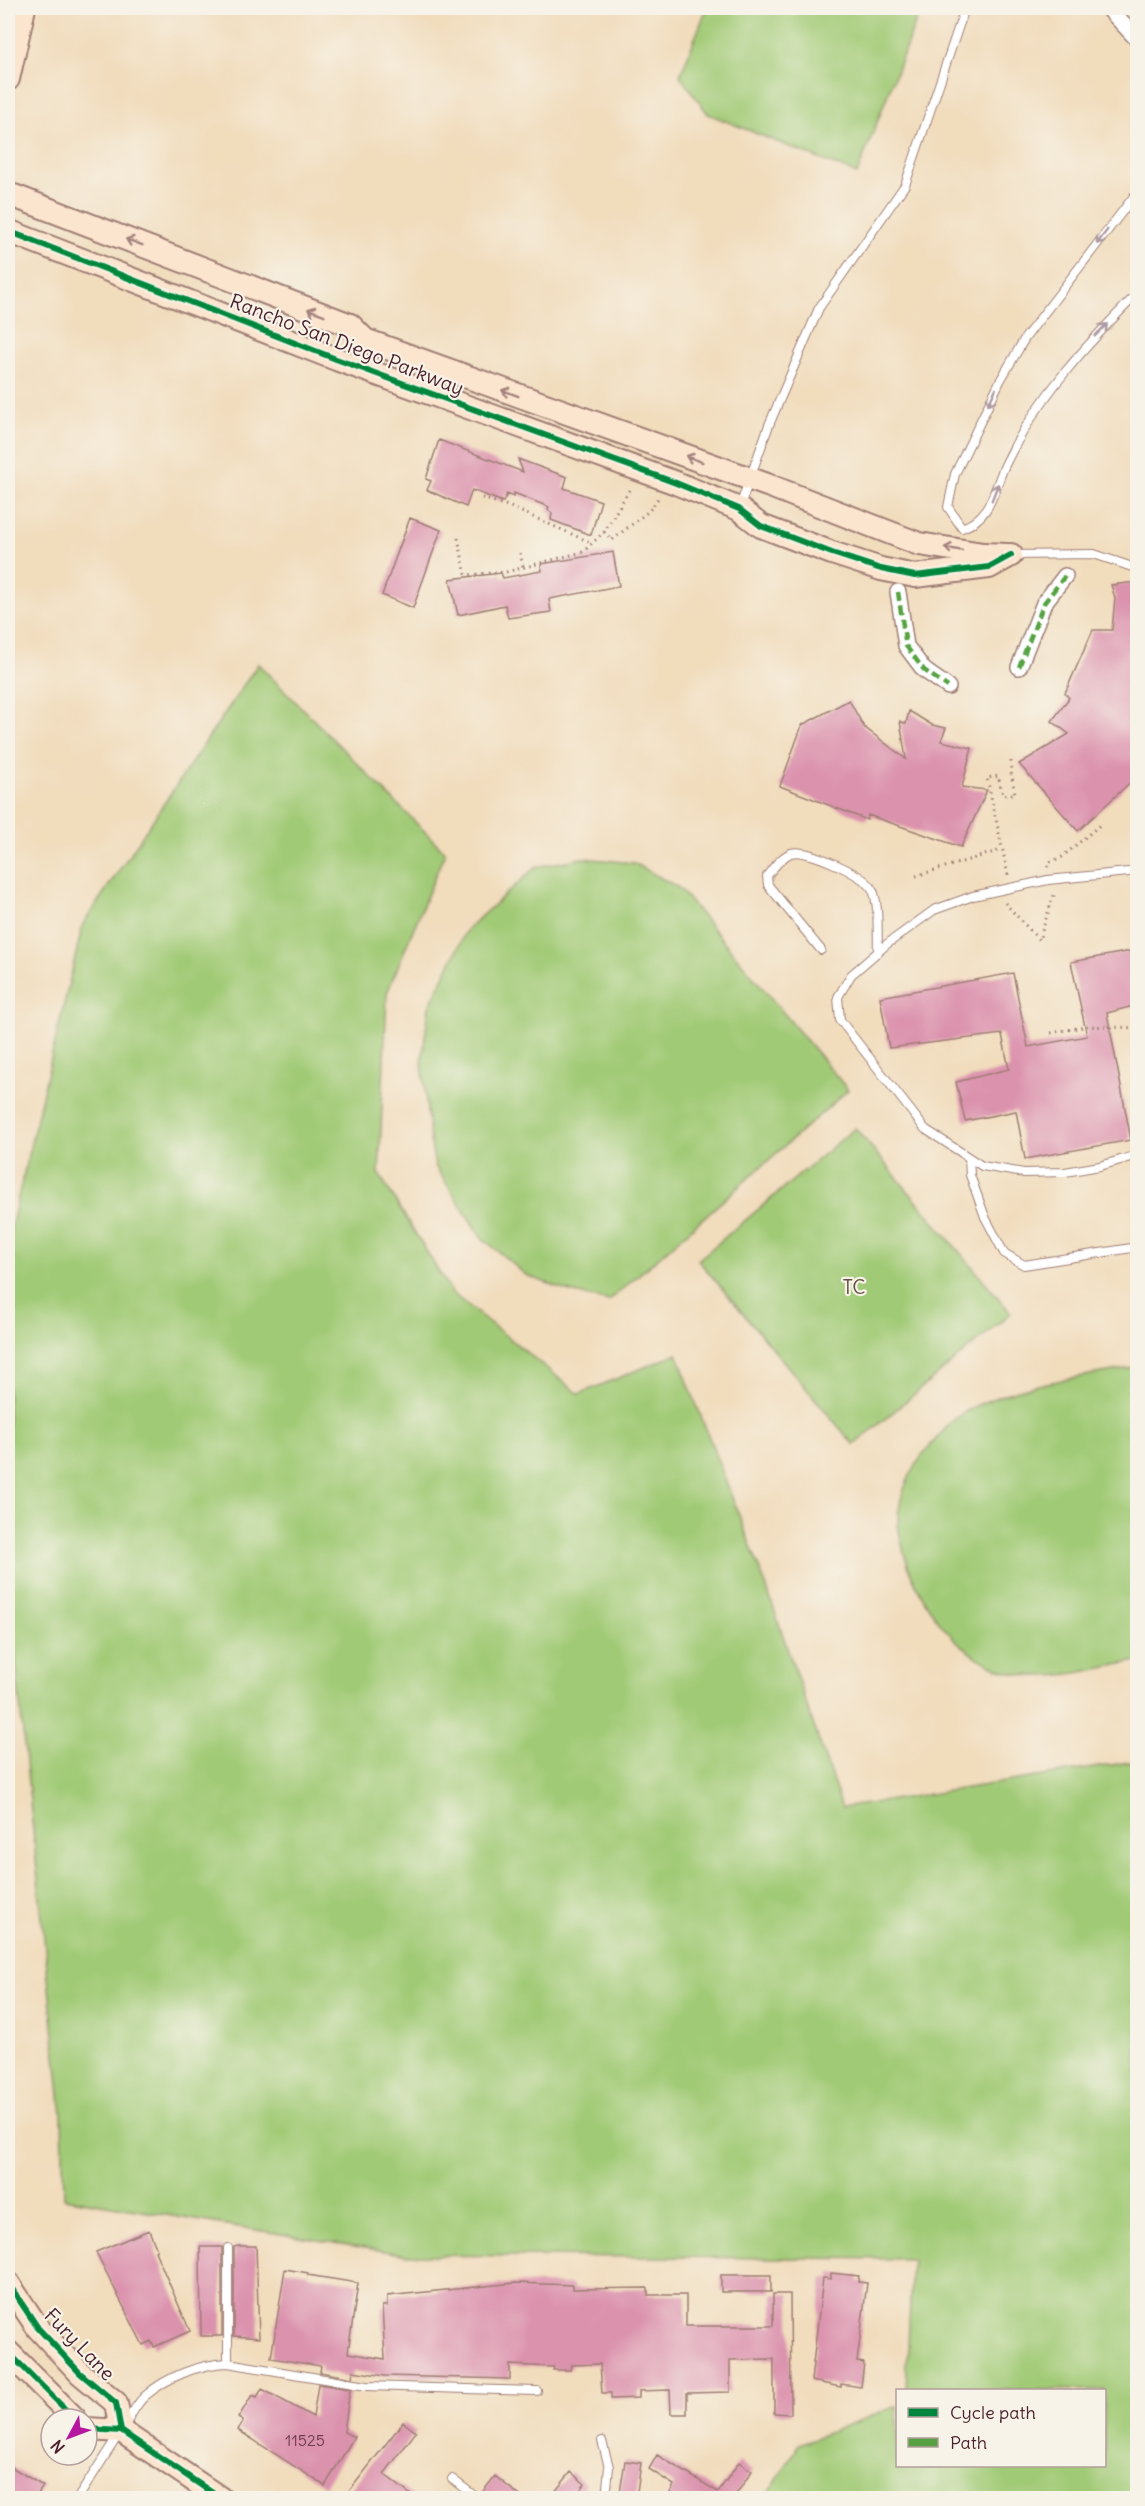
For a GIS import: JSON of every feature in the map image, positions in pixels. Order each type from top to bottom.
[{"type":"street","points":[[8,79],[24,8]]},
{"type":"street","points":[[1108,8],[1137,40]]},
{"type":"street","name":"Rancho San Diego Parkway","points":[[8,197],[14,196],[350,325],[365,340],[749,479],[919,544],[983,554],[1011,555]]},
{"type":"street","name":"Rancho San Diego Parkway","points":[[8,231],[336,359],[676,483]]},
{"type":"street","points":[[676,483],[729,489],[739,487],[749,479]]},
{"type":"street","points":[[676,483],[739,509],[761,526],[881,569],[915,576],[989,567],[1011,555]]},
{"type":"street","points":[[1019,667],[1044,603],[1065,576]]},
{"type":"street","points":[[898,592],[906,646],[924,670],[948,687]]},
{"type":"street","name":"Fury Lane","points":[[8,2283],[38,2328],[80,2373],[116,2403],[121,2431]]},
{"type":"street","points":[[8,2352],[63,2407]]},
{"type":"street","points":[[99,2430],[121,2431],[220,2499]]},
{"type":"lane","points":[[739,509],[749,479],[819,308],[905,185],[965,8]]},
{"type":"lane","points":[[1137,191],[1024,338],[1000,381],[955,474],[948,507],[962,528],[977,522],[990,503],[1006,462],[1032,418],[1081,352],[1137,293]]},
{"type":"lane","points":[[1011,555],[1094,554],[1137,569]]},
{"type":"lane","points":[[821,950],[768,885],[767,876],[777,864],[792,853],[807,853],[849,871],[859,876],[872,888],[876,901],[878,952]]},
{"type":"lane","points":[[1137,871],[1059,879],[1011,888],[973,896],[934,910],[851,975],[838,997],[840,1020],[925,1129],[982,1166],[1034,1173],[1065,1172],[1100,1166],[1134,1156],[1137,1153]]},
{"type":"lane","points":[[969,1158],[970,1175],[985,1217],[1004,1253],[1024,1265],[1137,1247]]},
{"type":"lane","points":[[228,2248],[228,2363]]},
{"type":"lane","points":[[78,2499],[143,2397],[169,2379],[202,2366],[228,2363],[366,2386],[537,2391]]},
{"type":"lane","points":[[602,2441],[609,2467],[606,2499]]},
{"type":"lane","points":[[452,2479],[477,2499]]},
{"type":"path","points":[[458,538],[466,575],[506,572],[583,552],[604,532],[631,487],[640,490]]},
{"type":"path","points":[[604,532],[612,540],[649,511],[660,496],[650,493]]},
{"type":"path","points":[[482,498],[508,506],[592,543]]},
{"type":"path","points":[[520,553],[522,567]]},
{"type":"path","points":[[1011,758],[1015,794],[1003,795],[998,776],[987,778],[1011,888]]},
{"type":"path","points":[[1037,869],[1047,868],[1050,862],[1062,857],[1101,824]]},
{"type":"path","points":[[916,876],[1001,850]]},
{"type":"path","points":[[1007,874],[1017,872]]},
{"type":"path","points":[[991,892],[1004,901],[1040,940],[1059,879]]},
{"type":"path","points":[[1051,1033],[1088,1026],[1137,1028]]},
{"type":"green space","points":[[707,8],[921,8],[857,174],[708,114],[680,76]]},
{"type":"green space","points":[[258,664],[445,852],[387,993],[379,1174],[452,1293],[579,1394],[677,1354],[765,1583],[842,1808],[1137,1761],[1137,2498],[766,2498],[799,2444],[896,2406],[896,2467],[1106,2467],[1106,2389],[906,2389],[912,2259],[408,2255],[64,2198],[62,2114],[8,1586],[8,1240],[83,924]]},
{"type":"green space","points":[[583,858],[634,863],[679,888],[848,1090],[609,1301],[570,1292],[526,1275],[481,1237],[435,1166],[422,1062],[429,1007],[467,929],[536,867]]},
{"type":"green space","name":"TC","points":[[855,1128],[1011,1313],[854,1445],[698,1260]]},
{"type":"green space","points":[[1137,1367],[1137,1661],[1084,1672],[1048,1676],[1012,1673],[995,1667],[962,1646],[948,1632],[935,1616],[915,1582],[907,1563],[898,1525],[901,1499],[909,1477],[922,1456],[952,1421],[983,1403],[1025,1388]]},
{"type":"building","points":[[439,440],[523,472],[518,459],[567,477],[564,488],[601,501],[591,535],[551,520],[552,513],[548,510],[549,507],[514,493],[513,497],[507,494],[503,502],[472,490],[466,507],[427,490],[431,481],[426,479]]},
{"type":"building","points":[[410,518],[441,530],[413,608],[382,595]]},
{"type":"building","points":[[613,552],[619,586],[549,599],[551,612],[508,618],[505,605],[458,615],[450,579],[501,573],[503,578],[542,571],[541,564]]},
{"type":"building","points":[[1137,582],[1137,776],[1078,831],[1019,764],[1069,734],[1052,721],[1069,698],[1065,693],[1093,630],[1112,630],[1115,598],[1111,585]]},
{"type":"building","points":[[849,700],[864,727],[906,759],[900,721],[906,724],[909,711],[932,725],[946,728],[941,741],[972,748],[962,787],[987,790],[961,847],[868,815],[867,820],[780,786],[802,725]]},
{"type":"building","points":[[1137,950],[1137,1005],[1107,1013],[1131,1140],[1025,1159],[1016,1111],[965,1121],[956,1082],[1009,1069],[1002,1034],[889,1048],[880,997],[1013,973],[1028,1047],[1087,1036],[1071,962]]},
{"type":"building","points":[[149,2230],[157,2250],[155,2251],[190,2331],[154,2347],[151,2341],[143,2345],[96,2252]]},
{"type":"building","points":[[256,2246],[259,2338],[234,2336],[234,2247]]},
{"type":"building","points":[[200,2247],[222,2247],[222,2336],[201,2336]]},
{"type":"building","points":[[285,2269],[358,2283],[348,2353],[385,2359],[382,2306],[387,2306],[387,2296],[515,2283],[573,2285],[573,2289],[648,2288],[648,2295],[686,2295],[686,2326],[773,2326],[773,2294],[790,2294],[791,2414],[774,2413],[774,2359],[730,2360],[730,2392],[687,2393],[687,2414],[671,2414],[670,2390],[639,2391],[639,2398],[611,2399],[611,2393],[602,2393],[600,2364],[571,2365],[570,2370],[510,2365],[510,2379],[385,2376],[353,2371],[352,2378],[320,2372],[321,2366],[271,2358]]},
{"type":"building","points":[[831,2273],[859,2276],[858,2282],[867,2283],[857,2362],[864,2363],[861,2387],[841,2384],[841,2387],[811,2381],[823,2278],[831,2279]]},
{"type":"building","points":[[721,2275],[771,2275],[771,2292],[721,2292]]},
{"type":"building","points":[[318,2384],[350,2389],[344,2432],[354,2437],[325,2486],[238,2430],[243,2421],[238,2418],[252,2395],[257,2397],[262,2389],[313,2417]]},
{"type":"building","points":[[403,2422],[416,2432],[384,2474],[416,2499],[343,2499]]},
{"type":"building","points":[[657,2455],[718,2492],[739,2462],[752,2471],[733,2499],[667,2499],[674,2485],[649,2469]]},
{"type":"building","points":[[625,2461],[641,2463],[636,2499],[619,2499]]},
{"type":"building","points":[[8,2465],[43,2486],[35,2499],[8,2499]]},
{"type":"building","points":[[571,2472],[585,2484],[574,2499],[549,2499]]},
{"type":"building","points":[[495,2476],[524,2499],[483,2499],[481,2494]]},
{"type":"marked path","points":[[1019,667],[1044,603],[1065,576]]},
{"type":"marked path","points":[[898,592],[906,646],[924,670],[948,687]]},
{"type":"cycle path","points":[[8,231],[336,359],[676,483],[739,509],[761,526],[881,569],[915,576],[989,567],[1011,555]]},
{"type":"cycle path","points":[[8,2283],[38,2328],[80,2373],[116,2403],[121,2431]]},
{"type":"cycle path","points":[[8,2352],[63,2407]]},
{"type":"cycle path","points":[[99,2430],[121,2431],[220,2498]]}]
